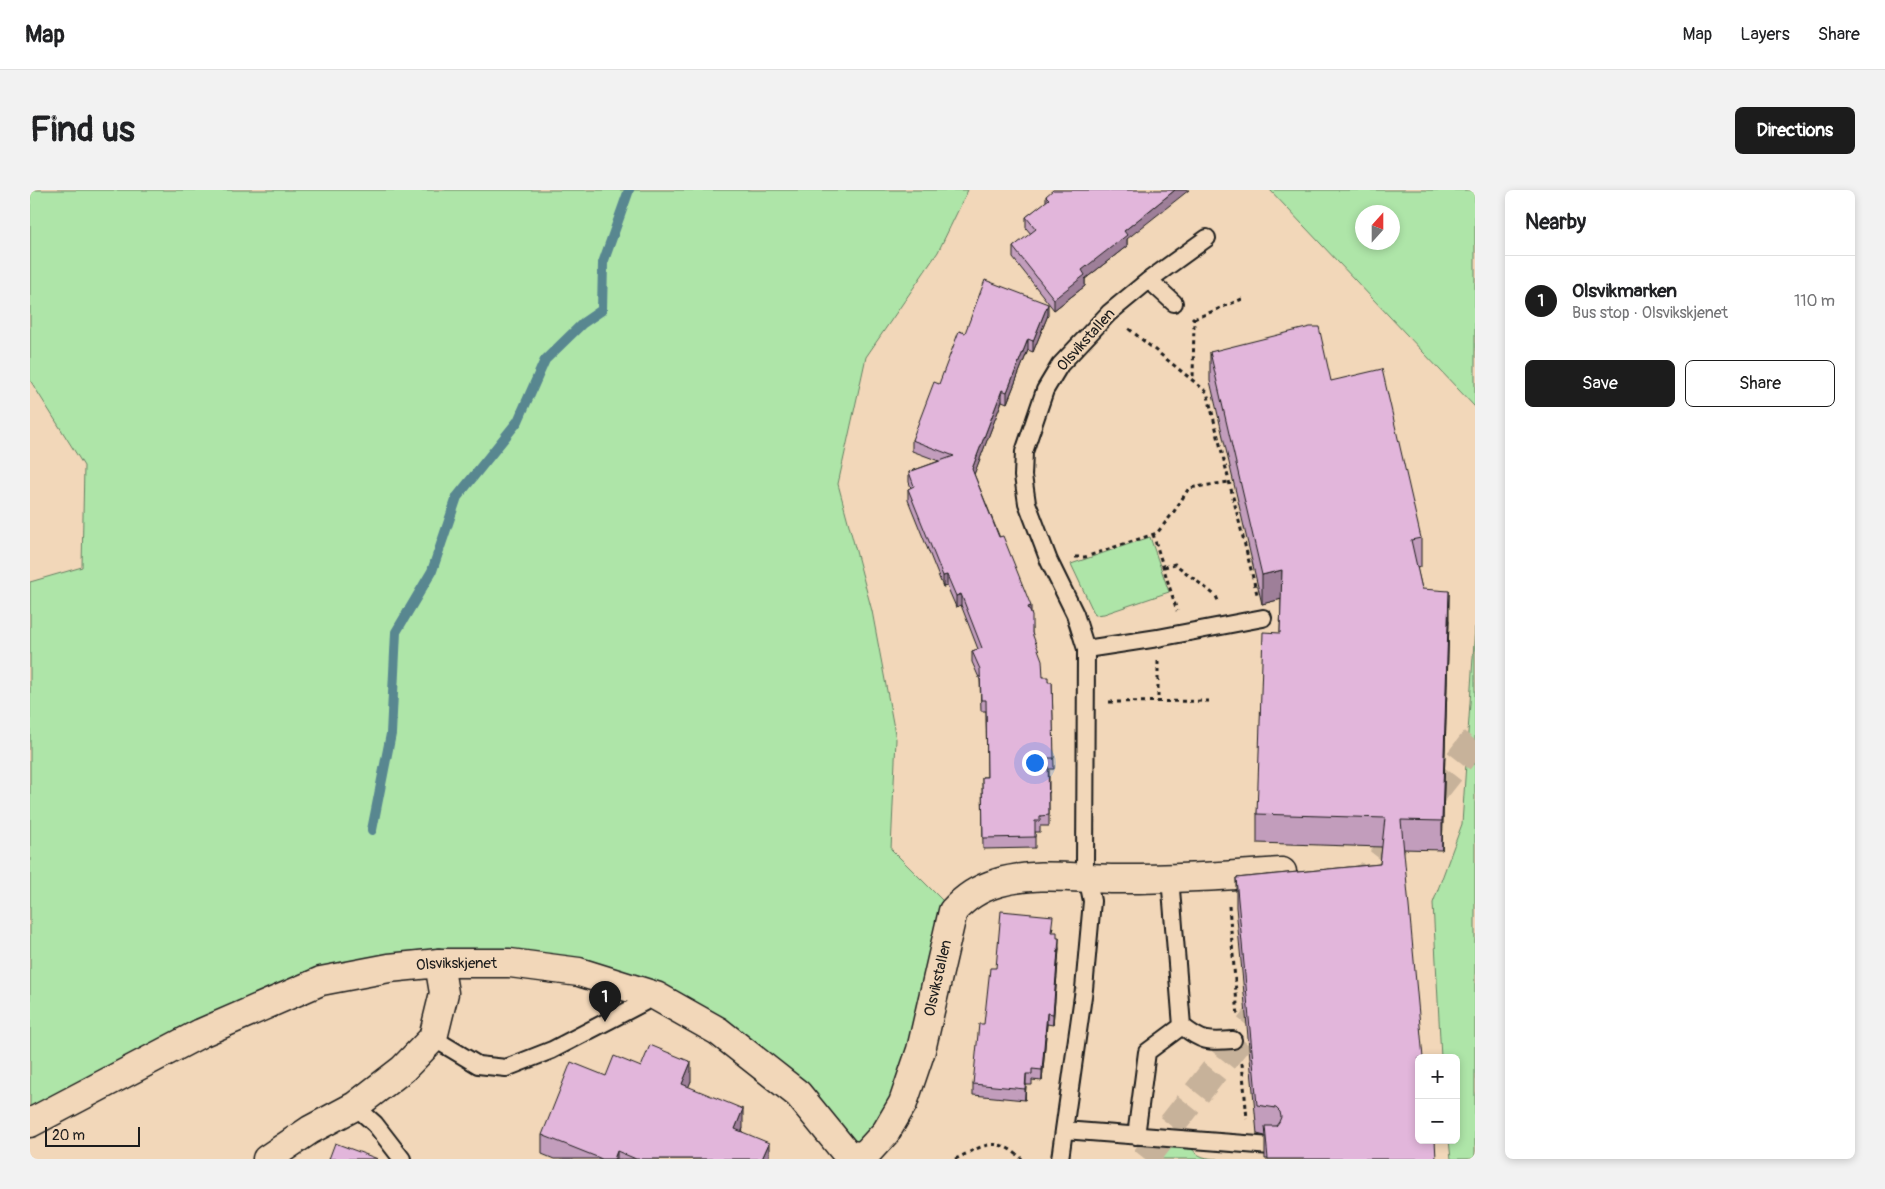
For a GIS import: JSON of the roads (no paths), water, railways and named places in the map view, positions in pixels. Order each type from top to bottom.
[{"type":"street","name":"Olsvikstallen","points":[[849,1157],[864,1156],[886,1132],[903,1103],[920,1050],[953,912],[967,896],[997,883],[1033,878],[1111,879],[1226,876],[1282,872]]},
{"type":"street","name":"Olsvikskjenet","points":[[30,1123],[201,1033],[321,981],[389,968],[439,963],[510,963],[579,972],[656,996],[718,1031],[798,1094],[849,1157]]},
{"type":"street","points":[[267,1159],[310,1130],[355,1106],[403,1069],[433,1038],[444,993],[439,963]]},
{"type":"lane","name":"Olsvikstallen","points":[[1060,1159],[1084,989],[1092,901],[1085,866],[1086,649],[1075,614],[1049,561],[1027,503],[1023,476],[1024,452],[1045,390],[1060,365],[1109,313],[1148,280],[1207,238]]},
{"type":"lane","points":[[1148,280],[1174,304]]},
{"type":"lane","points":[[1086,649],[1158,638],[1263,618]]},
{"type":"lane","points":[[1170,877],[1182,1026],[1196,1037],[1212,1042],[1236,1033]]},
{"type":"lane","points":[[433,1038],[478,1065],[506,1068],[552,1050],[656,996]]},
{"type":"lane","points":[[1136,1136],[1146,1052],[1182,1026]]},
{"type":"lane","points":[[355,1106],[375,1124],[402,1159]]},
{"type":"lane","points":[[1064,1130],[1271,1146]]},
{"type":"waterway","points":[[372,830],[391,734],[396,632],[432,571],[457,497],[518,421],[545,360],[583,323],[602,310],[603,263],[629,190]]},
{"type":"tunnel","points":[[1355,893],[1475,740]]},
{"type":"tunnel","points":[[1145,1159],[1271,999]]},
{"type":"place","name":"Olsvikmarken","points":[[605,1022]]}]
